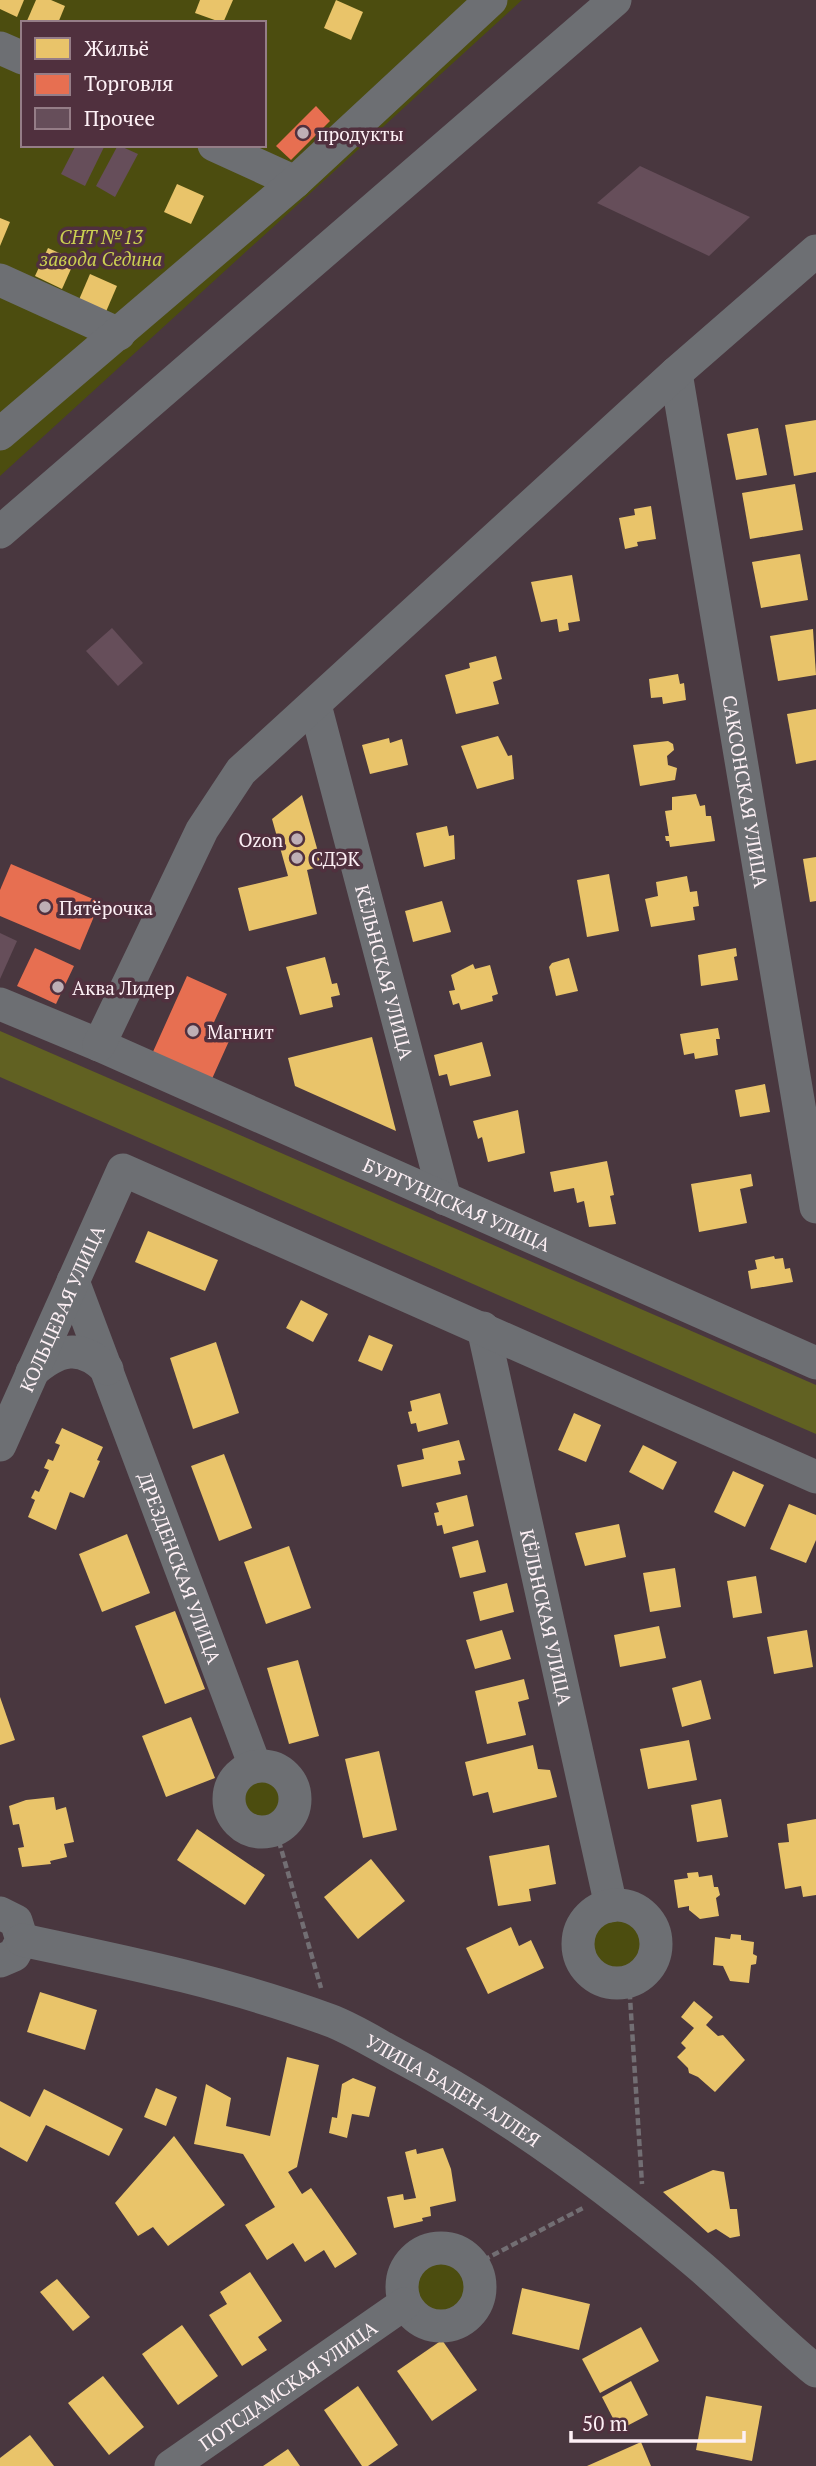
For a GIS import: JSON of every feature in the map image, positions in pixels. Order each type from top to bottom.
[{"type":"street","points":[[0,434],[295,182],[491,0]]},
{"type":"street","points":[[0,532],[595,6]]},
{"type":"street","points":[[0,48],[21,57]]},
{"type":"street","points":[[218,147],[295,182]]},
{"type":"street","points":[[99,1045],[202,830],[241,771],[676,373],[816,251]]},
{"type":"street","points":[[0,280],[119,334]]},
{"type":"street","name":"САКСОНСКАЯ УЛИЦА","points":[[676,373],[816,1207]]},
{"type":"street","name":"КЁЛЬНСКАЯ УЛИЦА","points":[[315,705],[445,1199]]},
{"type":"street","name":"БУРГУНДСКАЯ УЛИЦА","points":[[0,1004],[99,1045],[816,1363]]},
{"type":"street","name":"КОЛЬЦЕВАЯ УЛИЦА","points":[[0,1445],[123,1170],[483,1328]]},
{"type":"street","name":"ДРЕЗДЕНСКАЯ УЛИЦА","points":[[73,1281],[255,1766]]},
{"type":"street","points":[[483,1328],[816,1477]]},
{"type":"street","name":"КЁЛЬНСКАЯ УЛИЦА","points":[[483,1328],[611,1906]]},
{"type":"street","points":[[32,1372],[48,1358],[63,1352],[95,1357],[107,1369]]},
{"type":"street","points":[[255,1766],[278,1769],[293,1789],[292,1813],[276,1831],[259,1832],[245,1828],[234,1814],[230,1799],[234,1784],[243,1772],[255,1766]]},
{"type":"street","points":[[611,1906],[631,1907],[640,1912],[647,1919],[656,1937],[656,1949],[648,1969],[629,1982],[606,1982],[587,1969],[581,1959],[579,1936],[583,1925],[590,1916],[611,1906]]},
{"type":"street","name":"УЛИЦА БАДЕН-АЛЛЕЯ","points":[[0,1913],[16,1921],[11,1950],[183,1973],[331,2020],[433,2074],[550,2149],[610,2193],[696,2262],[772,2336],[816,2371]]},
{"type":"street","points":[[436,2249],[456,2251],[474,2265],[480,2284],[478,2298],[472,2309],[456,2322],[434,2326],[422,2322],[404,2304],[403,2276],[424,2253],[436,2249]]},
{"type":"street","name":"ПОТСДАМСКАЯ УЛИЦА","points":[[171,2466],[404,2304]]},
{"type":"path","points":[[276,1831],[331,2020]]},
{"type":"path","points":[[629,1982],[642,2162],[642,2218]]},
{"type":"path","points":[[474,2265],[610,2193]]},
{"type":"green space","name":"СНТ №13 завода Седина","points":[[0,0],[522,0],[0,476]]},
{"type":"green space","points":[[262,1778],[277,1784],[283,1799],[277,1814],[262,1820],[247,1814],[241,1799],[247,1784]]},
{"type":"green space","points":[[617,1917],[628,1919],[637,1925],[643,1934],[643,1956],[637,1965],[628,1971],[617,1973],[606,1971],[597,1965],[591,1956],[589,1945],[591,1934],[597,1925],[606,1919]]},
{"type":"green space","points":[[440,2258],[451,2260],[460,2266],[466,2275],[466,2297],[460,2306],[451,2312],[440,2314],[429,2312],[420,2306],[414,2297],[412,2286],[414,2275],[420,2266],[429,2260]]},
{"type":"shaded area","points":[[0,1031],[816,1385],[816,1434],[0,1077]]},
{"type":"building: Жильё","points":[[0,0],[24,0],[17,17],[0,9]]},
{"type":"building: Жильё","points":[[36,0],[51,0],[65,6],[59,21],[27,21]]},
{"type":"building: Жильё","points":[[200,0],[233,0],[224,21],[195,13]]},
{"type":"building: Жильё","points":[[336,0],[363,12],[351,40],[324,28]]},
{"type":"building: Жильё","points":[[177,184],[204,196],[191,224],[164,212]]},
{"type":"building: Жильё","points":[[0,218],[10,222],[0,246]]},
{"type":"building: Жильё","points":[[48,248],[75,260],[62,289],[35,276]]},
{"type":"building: Жильё","points":[[90,274],[117,286],[105,314],[78,302]]},
{"type":"building: Жильё","points":[[816,420],[816,472],[794,476],[785,425]]},
{"type":"building: Жильё","points":[[758,428],[767,475],[736,480],[727,434]]},
{"type":"building: Жильё","points":[[795,484],[803,530],[750,539],[742,493]]},
{"type":"building: Жильё","points":[[651,506],[656,539],[637,542],[638,546],[625,549],[619,518],[635,515],[634,509]]},
{"type":"building: Жильё","points":[[800,554],[808,600],[761,608],[752,562]]},
{"type":"building: Жильё","points":[[572,575],[580,621],[568,623],[569,630],[559,632],[557,619],[541,622],[531,582]]},
{"type":"building: Жильё","points":[[813,629],[816,675],[778,681],[770,636]]},
{"type":"building: Жильё","points":[[496,656],[502,679],[493,682],[499,704],[456,714],[445,675],[470,668],[469,663]]},
{"type":"building: Жильё","points":[[678,674],[680,684],[684,683],[686,700],[663,704],[662,697],[651,698],[649,679]]},
{"type":"building: Жильё","points":[[816,709],[816,760],[796,764],[787,714]]},
{"type":"building: Жильё","points":[[498,736],[508,756],[512,755],[514,779],[477,789],[461,746]]},
{"type":"building: Жильё","points":[[389,738],[390,743],[402,739],[408,765],[370,774],[362,745]]},
{"type":"building: Жильё","points":[[668,741],[673,744],[674,750],[667,756],[668,765],[677,768],[675,780],[640,786],[633,745]]},
{"type":"building: Жильё","points":[[696,794],[700,806],[705,805],[706,816],[711,816],[715,841],[670,847],[665,836],[669,836],[665,811],[672,810],[672,797]]},
{"type":"building: Жильё","points":[[302,795],[322,866],[307,870],[317,914],[249,931],[238,888],[288,876],[272,819]]},
{"type":"building: Жильё","points":[[447,826],[449,836],[454,835],[455,859],[424,867],[416,833]]},
{"type":"building: Жильё","points":[[816,857],[816,901],[810,902],[803,859]]},
{"type":"building: Жильё","points":[[609,874],[619,931],[587,937],[577,880]]},
{"type":"building: Жильё","points":[[687,876],[690,892],[697,891],[699,906],[693,907],[695,920],[651,927],[645,899],[658,896],[656,882]]},
{"type":"building: Жильё","points":[[442,901],[451,932],[413,942],[405,911]]},
{"type":"building: Жильё","points":[[736,948],[737,956],[734,957],[738,980],[701,986],[698,955]]},
{"type":"building: Жильё","points":[[325,957],[332,984],[337,983],[340,995],[331,997],[333,1007],[300,1015],[286,967]]},
{"type":"building: Жильё","points":[[569,958],[578,991],[556,996],[549,967],[552,963]]},
{"type":"building: Жильё","points":[[473,964],[475,969],[490,965],[498,994],[492,996],[493,1001],[461,1010],[459,1003],[453,1005],[449,991],[455,990],[451,975]]},
{"type":"building: Жильё","points":[[718,1028],[718,1055],[695,1059],[694,1053],[684,1055],[680,1034]]},
{"type":"building: Жильё","points":[[372,1037],[396,1131],[295,1086],[288,1058]]},
{"type":"building: Жильё","points":[[482,1042],[491,1076],[450,1086],[447,1074],[439,1076],[434,1055]]},
{"type":"building: Жильё","points":[[765,1084],[770,1112],[740,1117],[735,1090]]},
{"type":"building: Жильё","points":[[518,1110],[525,1153],[488,1162],[482,1137],[478,1139],[473,1121]]},
{"type":"building: Жильё","points":[[607,1161],[614,1195],[610,1196],[616,1224],[589,1227],[584,1201],[577,1203],[574,1188],[554,1192],[550,1172]]},
{"type":"building: Жильё","points":[[751,1174],[753,1186],[740,1189],[747,1223],[699,1232],[691,1184]]},
{"type":"building: Жильё","points":[[148,1231],[218,1260],[205,1291],[135,1262]]},
{"type":"building: Жильё","points":[[774,1256],[775,1259],[783,1258],[785,1269],[790,1268],[793,1282],[751,1289],[748,1271],[757,1269],[755,1260]]},
{"type":"building: Жильё","points":[[301,1300],[328,1314],[313,1342],[286,1328]]},
{"type":"building: Жильё","points":[[369,1335],[393,1345],[382,1371],[358,1361]]},
{"type":"building: Жильё","points":[[216,1342],[239,1413],[193,1429],[170,1358]]},
{"type":"building: Жильё","points":[[440,1393],[448,1424],[418,1432],[416,1423],[411,1424],[408,1412],[412,1411],[410,1401]]},
{"type":"building: Жильё","points":[[574,1413],[601,1425],[586,1462],[558,1450]]},
{"type":"building: Жильё","points":[[62,1428],[103,1447],[84,1498],[70,1492],[56,1530],[28,1517],[35,1500],[31,1498],[35,1490],[39,1492],[49,1470],[44,1468],[48,1459],[53,1461],[60,1445],[55,1443]]},
{"type":"building: Жильё","points":[[459,1440],[465,1460],[458,1461],[461,1474],[402,1487],[397,1465],[424,1459],[422,1449]]},
{"type":"building: Жильё","points":[[643,1445],[677,1462],[663,1490],[629,1472]]},
{"type":"building: Жильё","points":[[224,1454],[252,1528],[219,1541],[191,1466]]},
{"type":"building: Жильё","points":[[733,1471],[764,1485],[745,1527],[714,1512]]},
{"type":"building: Жильё","points":[[467,1495],[474,1526],[444,1534],[442,1525],[437,1526],[434,1513],[439,1512],[436,1503]]},
{"type":"building: Жильё","points":[[789,1504],[816,1515],[816,1540],[806,1563],[770,1549]]},
{"type":"building: Жильё","points":[[619,1524],[626,1557],[585,1566],[575,1533]]},
{"type":"building: Жильё","points":[[127,1534],[150,1593],[102,1612],[79,1554]]},
{"type":"building: Жильё","points":[[478,1540],[486,1572],[460,1578],[452,1547]]},
{"type":"building: Жильё","points":[[289,1546],[311,1608],[266,1624],[244,1562]]},
{"type":"building: Жильё","points":[[675,1568],[681,1607],[650,1612],[643,1573]]},
{"type":"building: Жильё","points":[[756,1576],[762,1613],[733,1618],[727,1581]]},
{"type":"building: Жильё","points":[[507,1583],[514,1612],[480,1621],[473,1592]]},
{"type":"building: Жильё","points":[[175,1611],[205,1689],[165,1704],[135,1626]]},
{"type":"building: Жильё","points":[[659,1626],[666,1658],[620,1667],[614,1635]]},
{"type":"building: Жильё","points":[[502,1630],[511,1659],[475,1669],[466,1640]]},
{"type":"building: Жильё","points":[[807,1630],[813,1667],[774,1674],[767,1637]]},
{"type":"building: Жильё","points":[[298,1660],[319,1736],[289,1744],[267,1668]]},
{"type":"building: Жильё","points":[[524,1679],[529,1699],[518,1702],[526,1735],[487,1744],[475,1691]]},
{"type":"building: Жильё","points":[[701,1680],[711,1719],[682,1727],[672,1688]]},
{"type":"building: Жильё","points":[[0,1697],[15,1740],[0,1745]]},
{"type":"building: Жильё","points":[[191,1717],[215,1778],[166,1797],[142,1736]]},
{"type":"building: Жильё","points":[[689,1740],[697,1780],[648,1789],[640,1749]]},
{"type":"building: Жильё","points":[[533,1745],[538,1769],[550,1770],[557,1797],[493,1813],[488,1792],[473,1796],[465,1762]]},
{"type":"building: Жильё","points":[[379,1751],[397,1830],[363,1838],[345,1759]]},
{"type":"building: Жильё","points":[[54,1797],[56,1810],[66,1807],[74,1842],[64,1844],[67,1857],[50,1861],[51,1864],[22,1867],[18,1848],[24,1847],[19,1824],[13,1825],[9,1806],[26,1800]]},
{"type":"building: Жильё","points":[[721,1799],[728,1837],[697,1842],[691,1805]]},
{"type":"building: Жильё","points":[[816,1819],[816,1895],[803,1897],[801,1886],[785,1889],[778,1843],[789,1842],[787,1824]]},
{"type":"building: Жильё","points":[[197,1829],[265,1875],[245,1905],[177,1860]]},
{"type":"building: Жильё","points":[[549,1845],[556,1884],[529,1889],[531,1901],[498,1906],[489,1856]]},
{"type":"building: Жильё","points":[[371,1859],[405,1901],[358,1939],[324,1897]]},
{"type":"building: Жильё","points":[[698,1872],[699,1877],[712,1875],[714,1887],[718,1887],[720,1895],[716,1898],[719,1916],[700,1919],[689,1910],[689,1906],[678,1908],[674,1880],[688,1878],[687,1873]]},
{"type":"building: Жильё","points":[[511,1927],[519,1946],[531,1940],[544,1968],[488,1994],[466,1948]]},
{"type":"building: Жильё","points":[[731,1934],[741,1935],[741,1940],[754,1942],[753,1954],[757,1956],[756,1964],[751,1965],[749,1983],[730,1981],[723,1966],[713,1965],[715,1937],[730,1939]]},
{"type":"building: Жильё","points":[[40,1992],[97,2010],[85,2050],[27,2032]]},
{"type":"building: Жильё","points":[[694,2001],[713,2017],[706,2025],[718,2036],[723,2035],[745,2060],[715,2092],[689,2073],[688,2068],[677,2057],[686,2048],[681,2043],[694,2028],[681,2017]]},
{"type":"building: Жильё","points":[[287,2057],[319,2065],[297,2167],[288,2172],[302,2194],[311,2188],[357,2254],[335,2268],[324,2250],[305,2262],[293,2243],[267,2260],[245,2225],[275,2207],[243,2154],[194,2144],[206,2084],[231,2098],[226,2126],[270,2136]]},
{"type":"building: Жильё","points":[[353,2078],[376,2087],[369,2117],[352,2114],[347,2138],[329,2133],[332,2117],[337,2118],[342,2084]]},
{"type":"building: Жильё","points":[[156,2088],[177,2097],[166,2126],[144,2117]]},
{"type":"building: Жильё","points":[[44,2089],[123,2129],[109,2156],[46,2125],[27,2162],[0,2147],[0,2101],[30,2117]]},
{"type":"building: Жильё","points":[[174,2136],[225,2205],[168,2246],[153,2227],[138,2236],[115,2203]]},
{"type":"building: Жильё","points":[[443,2148],[451,2169],[456,2201],[430,2207],[431,2216],[422,2218],[423,2221],[394,2228],[387,2197],[403,2194],[404,2200],[416,2198],[405,2152],[416,2149],[417,2154]]},
{"type":"building: Жильё","points":[[713,2170],[724,2172],[730,2209],[737,2209],[740,2236],[730,2238],[716,2229],[708,2233],[663,2192]]},
{"type":"building: Жильё","points":[[250,2272],[282,2321],[258,2337],[267,2350],[242,2366],[209,2315],[227,2304],[220,2292]]},
{"type":"building: Жильё","points":[[57,2279],[90,2317],[73,2331],[40,2292]]},
{"type":"building: Жильё","points":[[522,2288],[590,2304],[579,2350],[512,2334]]},
{"type":"building: Жильё","points":[[182,2325],[218,2376],[178,2405],[142,2354]]},
{"type":"building: Жильё","points":[[641,2327],[659,2361],[600,2393],[582,2359]]},
{"type":"building: Жильё","points":[[442,2340],[477,2390],[432,2421],[397,2371]]},
{"type":"building: Жильё","points":[[103,2376],[144,2427],[109,2455],[68,2403]]},
{"type":"building: Жильё","points":[[631,2381],[648,2415],[619,2430],[602,2397]]},
{"type":"building: Жильё","points":[[358,2386],[398,2445],[368,2466],[362,2466],[324,2410]]},
{"type":"building: Жильё","points":[[706,2396],[762,2406],[752,2461],[696,2450]]},
{"type":"building: Жильё","points":[[30,2435],[54,2466],[0,2466],[0,2458]]},
{"type":"building: Жильё","points":[[641,2442],[651,2466],[587,2466]]},
{"type":"building: Жильё","points":[[288,2449],[300,2466],[263,2466]]},
{"type":"building: Торговля","name":"продукты","points":[[316,106],[330,121],[291,160],[276,146]]},
{"type":"building: Торговля","points":[[11,864],[100,902],[80,950],[0,916],[0,890]]},
{"type":"building: Торговля","points":[[35,948],[74,966],[56,1004],[17,986]]},
{"type":"building: Торговля","points":[[187,976],[227,994],[209,1033],[229,1041],[211,1081],[152,1054]]},
{"type":"building: Прочее","points":[[75,147],[104,147],[85,186],[61,174]]},
{"type":"building: Прочее","points":[[117,147],[138,154],[115,197],[96,186]]},
{"type":"building: Прочее","points":[[640,166],[750,217],[709,256],[597,203]]},
{"type":"building: Прочее","points":[[112,628],[143,663],[118,686],[86,651]]},
{"type":"building: Прочее","points":[[0,933],[17,941],[0,979]]},
{"type":"place","name":"продукты","points":[[303,133]]},
{"type":"place","name":"Ozon","points":[[297,839]]},
{"type":"place","name":"СДЭК","points":[[297,858]]},
{"type":"place","name":"Пятёрочка","points":[[45,907]]},
{"type":"place","name":"Аква Лидер","points":[[58,987]]},
{"type":"place","name":"Магнит","points":[[193,1031]]}]
